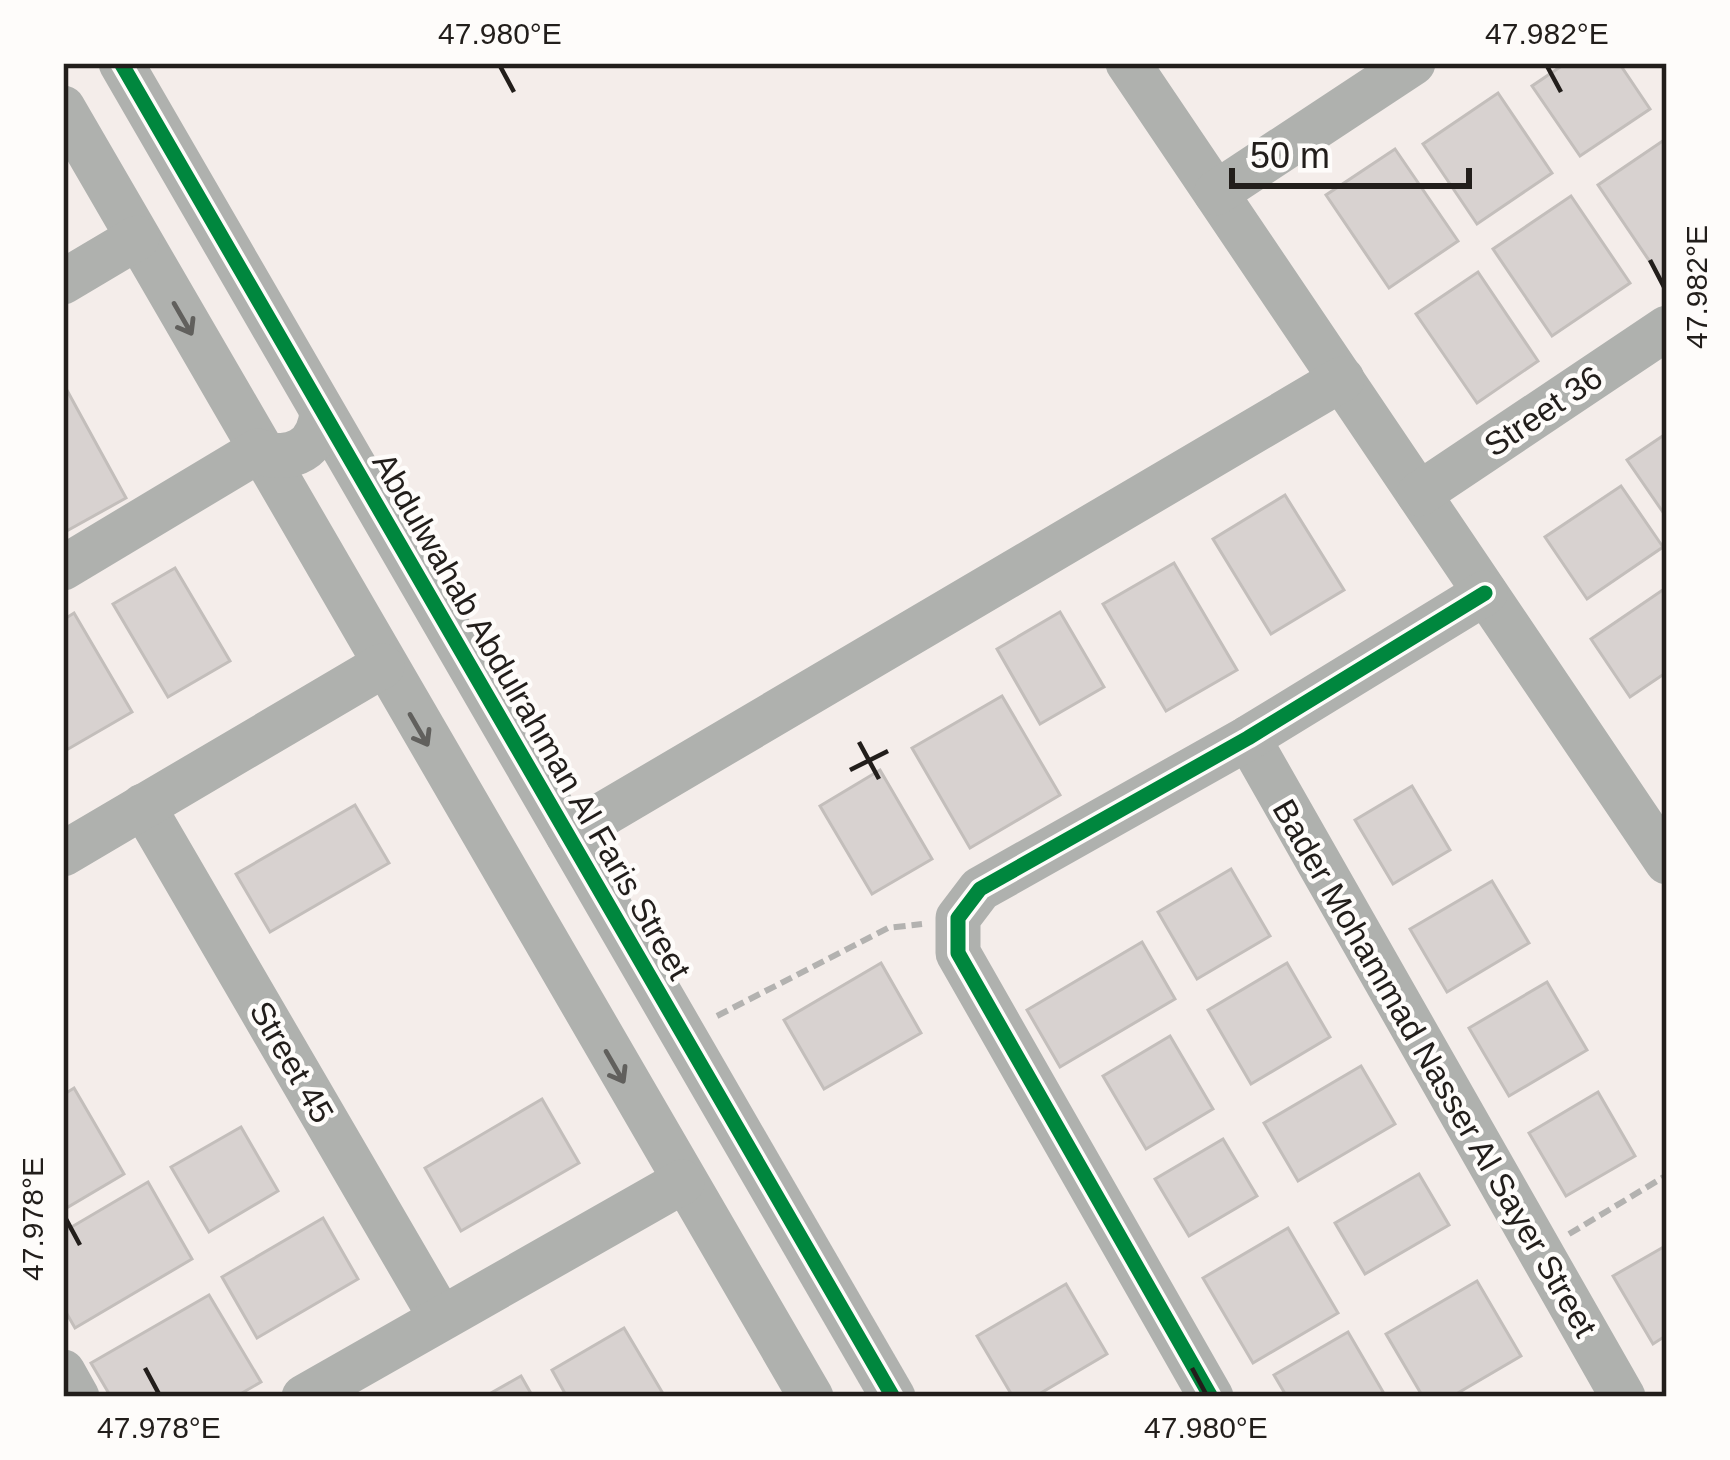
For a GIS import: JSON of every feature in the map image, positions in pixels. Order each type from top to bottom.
[{"type":"street","name":"Abdulwahab Abdulrahman Al Faris Street","points":[[122,63],[893,1397]]},
{"type":"street","points":[[1128,63],[1667,862]]},
{"type":"street","points":[[1216,193],[1413,63]]},
{"type":"street","points":[[63,108],[682,1183],[815,1396],[866,1372],[868,1355]]},
{"type":"street","points":[[63,282],[137,238]]},
{"type":"street","name":"Street 36","points":[[1419,494],[1667,328]]},
{"type":"street","points":[[568,835],[1342,380]]},
{"type":"street","points":[[258,451],[273,457],[302,451],[321,428],[322,412]]},
{"type":"street","points":[[63,568],[258,451]]},
{"type":"street","points":[[297,517],[296,502],[313,475],[344,469],[358,475]]},
{"type":"street","points":[[1211,1397],[958,953],[955,931],[966,901],[980,889],[1248,738],[1485,593]]},
{"type":"street","points":[[63,854],[382,666]]},
{"type":"street","name":"Bader Mohammad Nasser Al Sayer Street","points":[[1248,738],[1623,1397]]},
{"type":"street","name":"Street 45","points":[[143,806],[441,1318]]},
{"type":"street","points":[[304,1397],[682,1183]]},
{"type":"street","points":[[63,1372],[77,1397]]},
{"type":"path","points":[[681,1035],[888,928],[913,923],[955,931]]},
{"type":"path","points":[[1540,1251],[1667,1174]]},
{"type":"building","points":[[1566,63],[1619,63],[1650,109],[1580,156],[1532,86]]},
{"type":"building","points":[[1498,93],[1552,173],[1477,224],[1423,144]]},
{"type":"building","points":[[1667,138],[1667,287],[1598,185]]},
{"type":"building","points":[[1395,149],[1458,241],[1389,288],[1326,195]]},
{"type":"building","points":[[1571,196],[1630,283],[1552,336],[1493,249]]},
{"type":"building","points":[[1478,272],[1538,361],[1477,403],[1416,314]]},
{"type":"building","points":[[63,383],[126,498],[63,533]]},
{"type":"building","points":[[1667,433],[1667,518],[1627,460]]},
{"type":"building","points":[[1621,486],[1663,547],[1587,599],[1545,537]]},
{"type":"building","points":[[1285,495],[1344,590],[1271,634],[1213,539]]},
{"type":"building","points":[[1174,563],[1237,670],[1166,711],[1103,604]]},
{"type":"building","points":[[175,568],[230,661],[168,697],[113,604]]},
{"type":"building","points":[[1667,587],[1667,672],[1630,697],[1591,639]]},
{"type":"building","points":[[1060,612],[1104,687],[1040,724],[997,649]]},
{"type":"building","points":[[74,613],[132,712],[63,752],[63,620]]},
{"type":"building","points":[[1002,696],[1060,795],[970,848],[912,748]]},
{"type":"building","points":[[880,770],[932,859],[872,894],[820,806]]},
{"type":"building","points":[[1412,786],[1450,850],[1393,884],[1355,820]]},
{"type":"building","points":[[355,805],[389,863],[270,932],[236,874]]},
{"type":"building","points":[[1231,869],[1270,936],[1197,979],[1158,912]]},
{"type":"building","points":[[1492,881],[1529,943],[1447,992],[1410,929]]},
{"type":"building","points":[[1142,942],[1175,999],[1060,1067],[1027,1010]]},
{"type":"building","points":[[881,963],[921,1033],[824,1089],[784,1020]]},
{"type":"building","points":[[1287,963],[1330,1037],[1251,1084],[1208,1010]]},
{"type":"building","points":[[1547,982],[1587,1050],[1509,1096],[1469,1028]]},
{"type":"building","points":[[1170,1036],[1213,1109],[1146,1149],[1103,1076]]},
{"type":"building","points":[[1361,1066],[1395,1124],[1298,1181],[1264,1123]]},
{"type":"building","points":[[74,1088],[124,1174],[63,1210],[63,1095]]},
{"type":"building","points":[[1598,1092],[1635,1156],[1566,1196],[1529,1133]]},
{"type":"building","points":[[542,1099],[579,1163],[461,1231],[425,1168]]},
{"type":"building","points":[[241,1127],[278,1191],[209,1232],[171,1167]]},
{"type":"building","points":[[1223,1139],[1257,1196],[1189,1236],[1155,1179]]},
{"type":"building","points":[[1419,1174],[1449,1225],[1365,1274],[1335,1223]]},
{"type":"building","points":[[148,1182],[192,1259],[75,1328],[63,1307],[63,1232]]},
{"type":"building","points":[[323,1218],[358,1279],[257,1338],[222,1277]]},
{"type":"building","points":[[1288,1228],[1338,1313],[1253,1363],[1203,1278]]},
{"type":"building","points":[[1667,1245],[1667,1335],[1653,1344],[1613,1276]]},
{"type":"building","points":[[1477,1281],[1521,1356],[1451,1397],[1423,1397],[1386,1334]]},
{"type":"building","points":[[1066,1284],[1107,1354],[1034,1397],[1013,1397],[977,1336]]},
{"type":"building","points":[[209,1295],[261,1382],[235,1397],[111,1397],[91,1363]]},
{"type":"building","points":[[624,1328],[665,1397],[567,1397],[552,1370]]},
{"type":"building","points":[[1348,1332],[1386,1397],[1287,1397],[1274,1375]]},
{"type":"building","points":[[521,1376],[533,1397],[484,1397]]},
{"type":"cycle path","points":[[121,63],[893,1397]]},
{"type":"cycle path","points":[[1211,1397],[958,953],[958,918],[980,889],[1248,738],[1485,593]]}]
